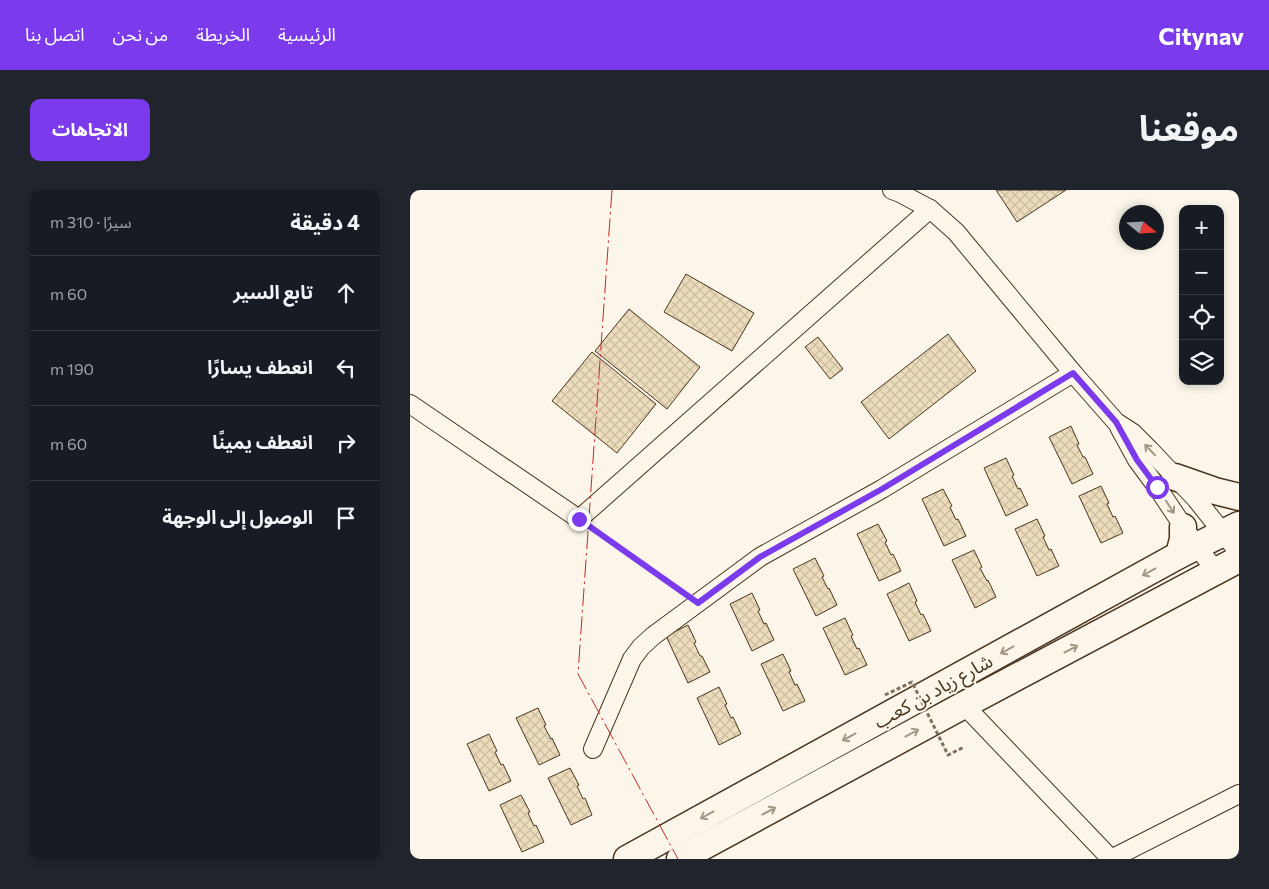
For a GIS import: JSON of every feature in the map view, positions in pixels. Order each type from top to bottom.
[{"type":"highway","points":[[1175,477],[1214,491],[1239,497]]},
{"type":"highway","name":"شارع زياد بن كعب","points":[[627,859],[1186,543],[1231,529]]},
{"type":"highway","name":"شارع زياد بن كعب","points":[[680,859],[964,705],[1228,566]]},
{"type":"street","points":[[892,190],[930,209],[956,232],[1116,422],[1139,439],[1196,499],[1231,529],[1239,554]]},
{"type":"street","points":[[410,404],[579,519],[930,209]]},
{"type":"street","points":[[594,749],[632,659],[641,647],[654,636],[760,557],[882,489],[1073,373]]},
{"type":"street","points":[[1116,422],[1137,460],[1157,487],[1186,543],[1228,566]]},
{"type":"street","points":[[964,705],[1111,859],[1239,794]]},
{"type":"path","points":[[579,519],[698,603]]},
{"type":"path","points":[[885,695],[912,682],[948,755],[964,747]]},
{"type":"building","points":[[996,190],[1066,190],[1017,222]]},
{"type":"building","points":[[686,274],[754,313],[732,351],[664,312]]},
{"type":"building","points":[[629,309],[700,367],[667,409],[595,351]]},
{"type":"building","points":[[948,334],[976,371],[889,439],[861,402]]},
{"type":"building","points":[[818,337],[843,369],[830,379],[805,347]]},
{"type":"building","points":[[592,352],[656,404],[617,453],[552,401]]},
{"type":"building","points":[[1071,426],[1079,444],[1077,445],[1093,474],[1072,484],[1049,437]]},
{"type":"building","points":[[1006,458],[1018,489],[1020,488],[1028,505],[1006,516],[984,468]]},
{"type":"building","points":[[1101,486],[1113,517],[1115,516],[1123,533],[1101,543],[1079,496]]},
{"type":"building","points":[[943,489],[952,506],[950,507],[956,520],[958,519],[966,536],[944,546],[922,499]]},
{"type":"building","points":[[1037,519],[1049,550],[1051,549],[1059,566],[1037,576],[1015,529]]},
{"type":"building","points":[[878,524],[887,541],[885,542],[891,555],[893,554],[901,571],[879,581],[857,534]]},
{"type":"building","points":[[974,550],[982,567],[980,568],[996,597],[975,608],[952,560]]},
{"type":"building","points":[[815,558],[824,576],[822,577],[837,605],[816,616],[793,569]]},
{"type":"building","points":[[909,583],[917,601],[915,602],[931,631],[909,641],[887,594]]},
{"type":"building","points":[[752,593],[764,624],[766,623],[774,640],[752,651],[730,604]]},
{"type":"building","points":[[845,618],[857,649],[859,648],[867,665],[845,675],[823,628]]},
{"type":"building","points":[[688,625],[700,656],[702,656],[710,672],[688,683],[666,636]]},
{"type":"building","points":[[783,654],[795,685],[797,684],[805,701],[783,711],[761,664]]},
{"type":"building","points":[[719,687],[731,718],[733,717],[741,734],[719,745],[697,698]]},
{"type":"building","points":[[538,708],[546,725],[544,726],[560,755],[539,765],[516,718]]},
{"type":"building","points":[[489,734],[501,765],[503,764],[511,781],[489,791],[467,744]]},
{"type":"building","points":[[570,768],[592,815],[571,825],[548,778]]},
{"type":"building","points":[[521,795],[530,812],[528,813],[534,826],[536,825],[544,842],[522,852],[500,805]]},
{"type":"power","points":[[612,190],[578,674],[678,859]]},
{"type":"route","points":[[579,519],[698,603],[760,557],[882,489],[1073,373],[1116,422],[1137,460],[1157,487]]}]
